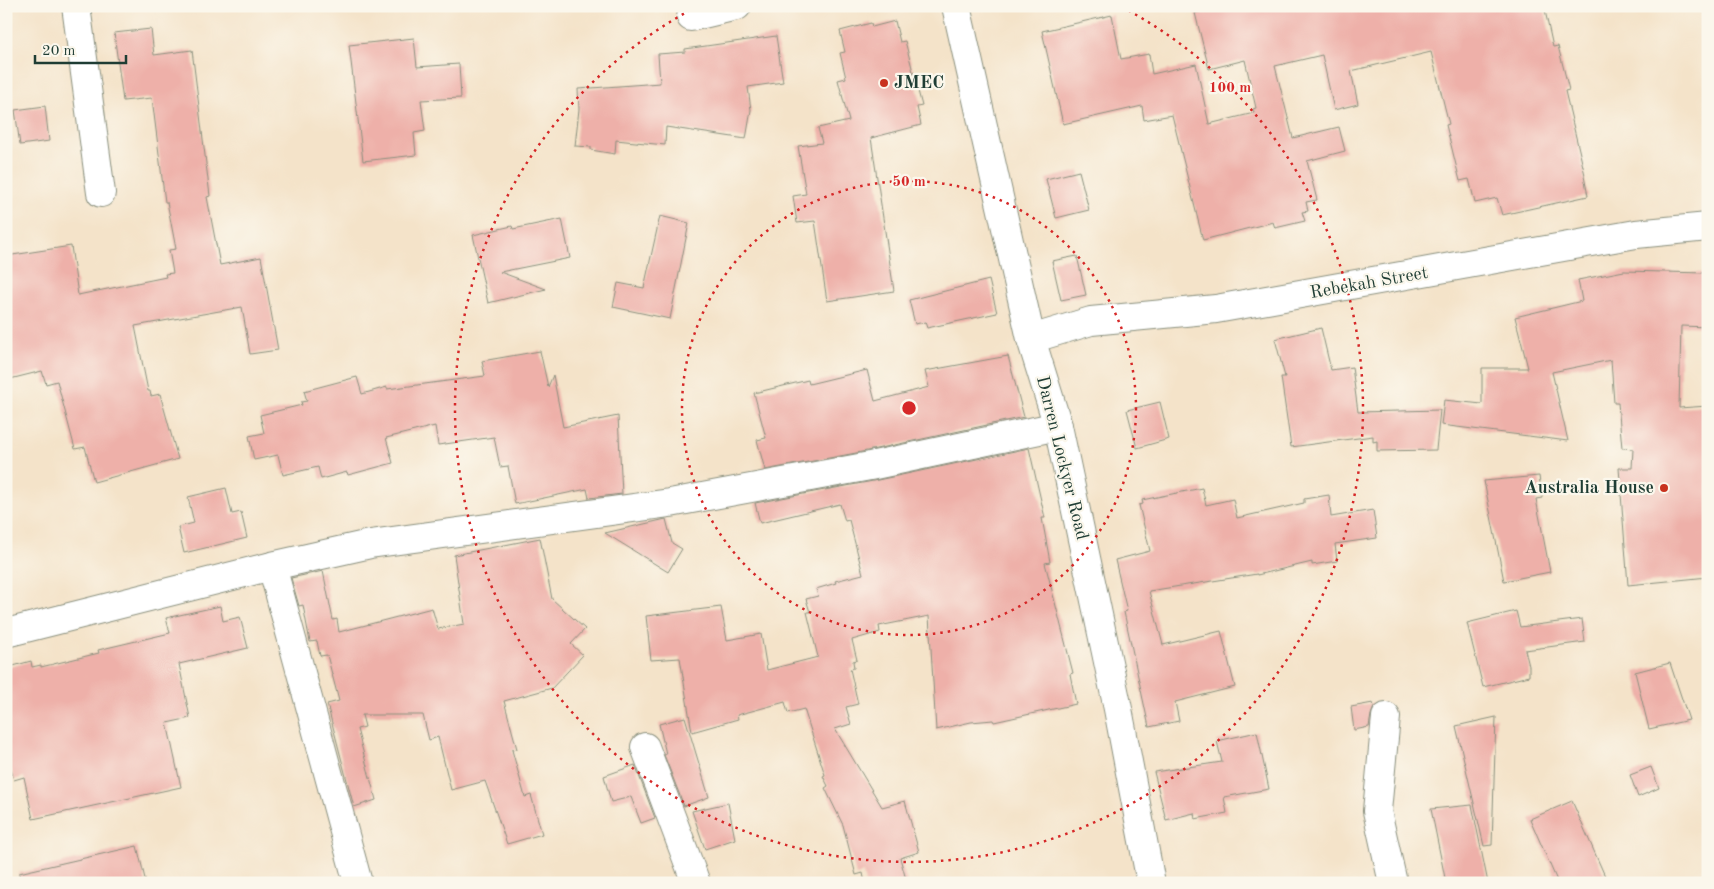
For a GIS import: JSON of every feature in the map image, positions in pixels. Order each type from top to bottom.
[{"type":"street","points":[[76,6],[102,193]]},
{"type":"street","points":[[691,17],[737,6]]},
{"type":"street","name":"Darren Lockyer Road","points":[[956,6],[1031,339],[1058,426],[1118,709],[1150,883]]},
{"type":"street","name":"Rebekah Street","points":[[1031,339],[1091,322],[1216,309],[1636,234],[1708,227]]},
{"type":"street","points":[[6,633],[272,566],[370,544],[670,503],[870,466],[1058,426]]},
{"type":"street","points":[[272,566],[358,883]]},
{"type":"street","points":[[1386,717],[1377,811],[1394,883]]},
{"type":"street","points":[[644,747],[696,883]]},
{"type":"building","points":[[1220,6],[1544,6],[1553,47],[1558,46],[1569,90],[1565,91],[1585,175],[1588,196],[1502,215],[1497,198],[1475,203],[1469,179],[1460,181],[1446,125],[1449,124],[1431,52],[1351,71],[1358,104],[1334,110],[1322,55],[1275,66],[1293,138],[1339,127],[1345,151],[1307,161],[1317,200],[1306,202],[1308,211],[1302,212],[1305,221],[1275,228],[1273,222],[1203,240],[1172,115],[1144,120],[1142,106],[1063,124],[1042,31],[1112,15],[1121,59],[1149,54],[1152,74],[1196,64],[1209,124],[1254,113],[1253,109],[1256,108],[1245,60],[1209,69],[1195,13]]},
{"type":"building","points":[[895,21],[900,42],[905,41],[922,106],[917,107],[921,125],[871,138],[894,291],[827,301],[815,221],[797,223],[793,196],[806,194],[798,146],[822,143],[818,128],[849,121],[838,80],[846,78],[840,53],[845,52],[840,31],[871,23],[872,27]]},
{"type":"building","points":[[151,29],[154,55],[192,50],[210,196],[207,197],[220,265],[261,257],[278,350],[250,354],[242,307],[135,326],[148,391],[150,391],[151,396],[160,394],[178,459],[94,482],[85,447],[75,449],[57,381],[46,384],[42,371],[6,380],[6,256],[71,246],[78,295],[166,277],[165,274],[173,273],[169,250],[176,249],[167,202],[165,202],[152,98],[123,101],[114,33]]},
{"type":"building","points":[[776,36],[783,82],[748,87],[751,110],[746,139],[666,127],[665,145],[616,140],[615,154],[591,150],[591,147],[575,146],[579,109],[578,89],[660,83],[658,54],[685,52],[685,49]]},
{"type":"building","points":[[414,38],[417,67],[459,64],[461,98],[421,100],[425,131],[414,133],[416,155],[363,161],[349,45]]},
{"type":"building","points":[[45,106],[49,141],[20,145],[15,110]]},
{"type":"building","points":[[1079,171],[1089,210],[1056,218],[1046,179]]},
{"type":"building","points":[[660,216],[689,223],[670,319],[613,307],[618,283],[644,288]]},
{"type":"building","points":[[562,219],[570,258],[500,272],[546,289],[488,303],[473,235],[512,226],[513,229]]},
{"type":"building","points":[[1077,256],[1086,295],[1061,300],[1052,261]]},
{"type":"building","points":[[1624,271],[1705,273],[1708,285],[1708,327],[1681,326],[1679,408],[1708,406],[1708,577],[1628,585],[1619,468],[1632,468],[1633,449],[1622,448],[1618,403],[1614,403],[1611,360],[1552,372],[1568,441],[1441,425],[1444,400],[1482,404],[1482,368],[1528,368],[1515,317],[1582,301],[1578,280]]},
{"type":"building","points":[[989,280],[997,313],[927,328],[925,322],[915,324],[909,300]]},
{"type":"building","points":[[1321,328],[1331,370],[1352,367],[1358,412],[1440,410],[1436,450],[1377,451],[1377,441],[1373,442],[1373,436],[1291,447],[1281,377],[1285,377],[1275,339]]},
{"type":"building","points":[[540,351],[548,387],[553,375],[563,427],[618,416],[622,494],[589,498],[587,489],[515,504],[508,466],[500,467],[494,437],[438,445],[435,426],[386,438],[393,463],[348,475],[347,472],[321,479],[318,467],[283,475],[278,455],[254,460],[249,436],[264,433],[260,415],[302,405],[301,402],[307,401],[304,391],[357,377],[362,394],[387,387],[387,389],[485,376],[482,361]]},
{"type":"building","points":[[1008,356],[1024,417],[867,451],[765,470],[757,440],[766,438],[754,393],[808,380],[809,384],[867,370],[875,401],[929,387],[925,371]]},
{"type":"building","points":[[1160,402],[1169,439],[1137,448],[1127,410]]},
{"type":"building","points":[[1029,448],[1045,518],[1042,518],[1050,562],[1045,563],[1073,673],[1070,674],[1076,704],[994,722],[993,720],[971,722],[936,730],[929,616],[879,626],[880,632],[852,640],[857,660],[853,661],[854,668],[850,669],[858,704],[846,707],[851,724],[835,729],[882,807],[905,801],[919,852],[900,858],[907,883],[865,883],[863,873],[856,875],[843,825],[825,788],[828,786],[823,776],[825,775],[804,709],[788,713],[785,702],[737,715],[738,719],[692,732],[680,658],[651,660],[646,616],[721,607],[727,640],[761,634],[767,670],[818,657],[807,612],[810,612],[806,599],[818,596],[816,589],[836,583],[835,581],[863,574],[849,520],[845,521],[840,504],[760,523],[755,503],[873,481]]},
{"type":"building","points":[[1539,476],[1542,498],[1536,499],[1550,572],[1504,581],[1484,481]]},
{"type":"building","points":[[226,488],[232,514],[241,512],[247,538],[184,553],[178,527],[194,523],[188,497]]},
{"type":"building","points":[[1202,488],[1206,505],[1233,499],[1237,518],[1304,503],[1304,499],[1329,495],[1331,517],[1373,510],[1377,538],[1335,544],[1337,561],[1312,565],[1312,562],[1257,575],[1149,591],[1163,645],[1221,631],[1235,687],[1175,702],[1179,721],[1149,727],[1124,612],[1127,611],[1115,560],[1150,551],[1139,505],[1143,504],[1142,500]]},
{"type":"building","points":[[666,519],[672,543],[682,549],[668,572],[605,533]]},
{"type":"building","points":[[540,538],[552,599],[585,629],[571,644],[583,655],[552,688],[504,701],[517,749],[512,750],[525,797],[531,795],[542,834],[507,844],[485,781],[451,790],[438,737],[429,740],[423,715],[362,715],[365,727],[357,729],[376,800],[354,807],[327,704],[339,701],[327,655],[320,656],[317,641],[310,642],[303,605],[299,606],[291,578],[323,571],[333,620],[337,619],[339,632],[432,608],[438,629],[464,624],[454,555]]},
{"type":"building","points":[[220,606],[223,621],[240,617],[248,648],[179,664],[190,718],[167,723],[181,787],[33,819],[24,777],[14,780],[6,752],[6,668],[31,661],[32,667],[41,665],[41,667],[99,653],[98,650],[170,633],[166,618]]},
{"type":"building","points":[[1516,611],[1520,627],[1582,619],[1585,642],[1525,650],[1529,666],[1529,676],[1483,687],[1467,623]]},
{"type":"building","points":[[1670,663],[1689,720],[1649,729],[1635,672]]},
{"type":"building","points":[[1373,703],[1374,707],[1369,727],[1354,730],[1351,707]]},
{"type":"building","points":[[685,717],[709,797],[684,806],[664,755],[666,754],[659,724]]},
{"type":"building","points":[[1496,717],[1492,845],[1484,846],[1456,726]]},
{"type":"building","points":[[1257,732],[1269,789],[1224,797],[1227,813],[1195,819],[1194,813],[1166,820],[1154,772],[1222,762],[1217,741]]},
{"type":"building","points":[[635,765],[655,818],[641,823],[631,797],[611,802],[604,776]]},
{"type":"building","points":[[1651,767],[1659,788],[1638,797],[1630,775]]},
{"type":"building","points":[[1572,801],[1608,883],[1558,883],[1530,819]]},
{"type":"building","points":[[728,803],[735,839],[705,849],[692,811]]},
{"type":"building","points":[[1472,805],[1488,883],[1446,883],[1431,809]]},
{"type":"building","points":[[137,846],[146,883],[20,883],[19,873]]},
{"type":"place","name":"JMEC","points":[[884,83]]},
{"type":"place","name":"Australia House","points":[[1664,488]]}]
